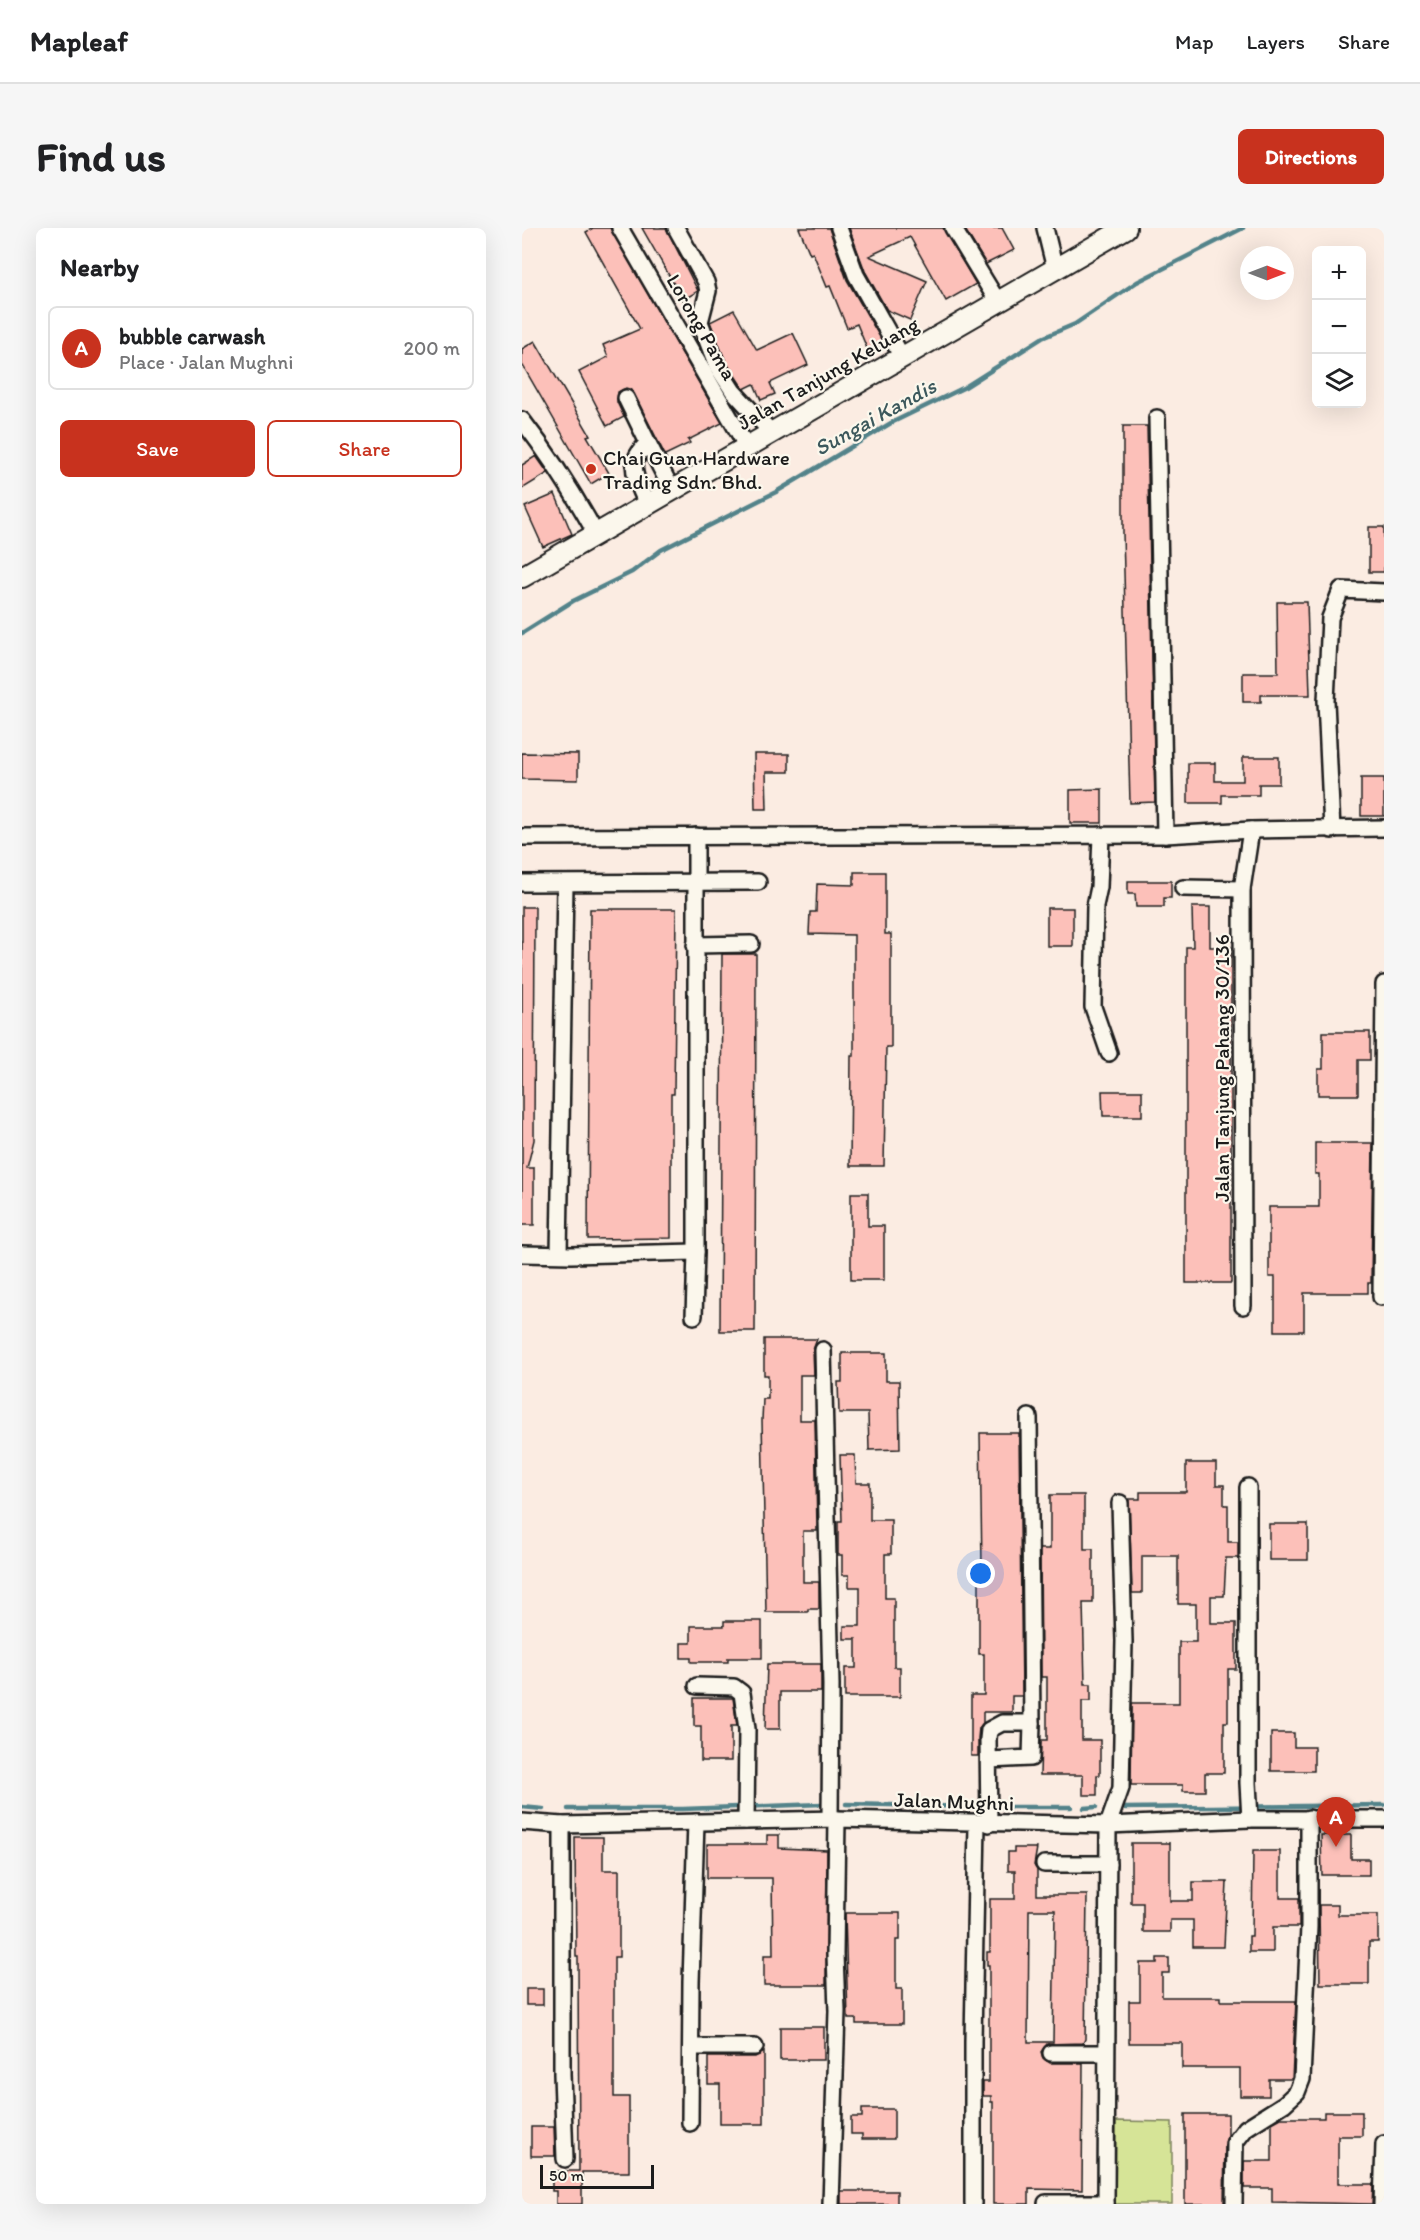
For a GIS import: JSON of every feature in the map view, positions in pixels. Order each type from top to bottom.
[{"type":"main road","name":"Jalan Tanjung Keluang","points":[[522,577],[594,530],[672,490],[741,436],[772,433],[902,357],[991,290],[1051,249],[1126,228]]},
{"type":"street","name":"Lorong Pama","points":[[620,228],[741,436]]},
{"type":"street","points":[[676,228],[706,282],[708,291],[700,322],[717,366],[733,391],[772,433]]},
{"type":"street","points":[[839,228],[856,275],[902,357]]},
{"type":"street","points":[[953,228],[991,290]]},
{"type":"street","points":[[626,398],[672,490]]},
{"type":"street","points":[[1157,418],[1165,835]]},
{"type":"street","points":[[522,420],[549,455],[594,530]]},
{"type":"street","points":[[647,504],[633,461],[638,452],[648,443]]},
{"type":"street","points":[[1332,831],[1326,701],[1330,618],[1341,590],[1384,592]]},
{"type":"street","points":[[522,837],[1165,835],[1251,830],[1332,831],[1384,828]]},
{"type":"street","name":"Jalan Tanjung Pahang 30/136","points":[[1243,1306],[1242,889],[1251,830]]},
{"type":"street","points":[[1101,835],[1099,887],[1095,906],[1093,1007],[1109,1053]]},
{"type":"street","points":[[694,1316],[696,836]]},
{"type":"street","points":[[522,884],[758,882]]},
{"type":"street","points":[[559,1254],[566,884]]},
{"type":"street","points":[[1184,888],[1242,889]]},
{"type":"street","points":[[695,945],[751,944]]},
{"type":"street","points":[[1382,1297],[1384,984]]},
{"type":"street","points":[[522,1254],[696,1252]]},
{"type":"street","points":[[823,1350],[837,2011],[831,2204]]},
{"type":"street","points":[[989,1760],[1031,1758],[1029,1417]]},
{"type":"street","points":[[1248,1487],[1250,1819]]},
{"type":"street","points":[[1046,2203],[1106,2204],[1108,1826],[1121,1788],[1124,1641],[1120,1503]]},
{"type":"street","points":[[697,1686],[734,1687],[742,1693],[747,1729],[746,1817]]},
{"type":"street","points":[[973,2204],[973,2041],[989,1730],[1002,1723],[1032,1723]]},
{"type":"street","name":"Jalan Mughni","points":[[522,1822],[562,1825],[696,1822],[746,1817],[1108,1826],[1250,1819],[1384,1819]]},
{"type":"street","points":[[1234,2204],[1235,2142],[1246,2128],[1284,2104],[1297,2092],[1302,2079],[1309,1927],[1309,1818]]},
{"type":"street","points":[[690,2123],[696,1822]]},
{"type":"street","points":[[562,1825],[562,2074],[565,2159]]},
{"type":"street","points":[[1044,1864],[1108,1864]]},
{"type":"street","points":[[691,2047],[755,2047]]},
{"type":"street","points":[[1051,2053],[1106,2053]]},
{"type":"street","points":[[1382,2204],[1384,2144]]},
{"type":"green space","points":[[1116,2121],[1172,2122],[1172,2204],[1115,2204]]},
{"type":"building","points":[[593,228],[610,228],[722,423],[688,440],[690,443],[665,455],[632,390],[626,388],[618,392],[617,402],[624,417],[607,426],[579,372],[608,357],[603,345],[640,329],[586,232]]},
{"type":"building","points":[[642,228],[666,228],[698,291],[683,300]]},
{"type":"building","points":[[799,228],[829,228],[847,280],[884,344],[868,351],[857,324],[847,328],[830,286],[827,287],[813,253],[810,254]]},
{"type":"building","points":[[849,228],[943,228],[976,284],[946,301],[910,237],[869,256],[927,281],[910,320],[887,310],[865,271]]},
{"type":"building","points":[[964,228],[1002,228],[1014,250],[986,264]]},
{"type":"building","points":[[734,310],[757,350],[793,333],[808,365],[770,383],[775,394],[761,400],[754,384],[744,389],[741,385],[726,362],[710,322]]},
{"type":"building","points":[[535,341],[590,435],[587,436],[609,473],[591,484],[522,364],[522,349]]},
{"type":"building","points":[[1123,426],[1147,426],[1155,802],[1130,803],[1123,533]]},
{"type":"building","points":[[536,456],[548,473],[522,489],[522,465]]},
{"type":"building","points":[[555,494],[572,534],[543,547],[525,507]]},
{"type":"building","points":[[1369,527],[1384,527],[1384,572],[1369,572]]},
{"type":"building","points":[[1277,602],[1307,602],[1310,695],[1261,695],[1261,702],[1243,702],[1243,673],[1278,673]]},
{"type":"building","points":[[522,753],[578,754],[578,780],[522,779]]},
{"type":"building","points":[[754,754],[789,754],[789,772],[766,772],[767,809],[755,809]]},
{"type":"building","points":[[1243,757],[1279,757],[1279,784],[1259,784],[1259,795],[1222,795],[1222,803],[1188,803],[1188,763],[1215,763],[1215,781],[1243,781]]},
{"type":"building","points":[[1361,778],[1384,778],[1384,816],[1361,816]]},
{"type":"building","points":[[1102,789],[1102,823],[1070,823],[1070,790]]},
{"type":"building","points":[[854,872],[885,872],[885,934],[891,934],[891,1047],[886,1047],[884,1166],[850,1166],[851,1056],[854,1056],[854,935],[809,934],[810,912],[816,912],[817,884],[854,885]]},
{"type":"building","points":[[1128,881],[1171,881],[1171,898],[1164,898],[1164,907],[1136,907],[1135,894],[1128,894]]},
{"type":"building","points":[[522,907],[535,907],[534,1140],[527,1168],[534,1168],[534,1225],[522,1225]]},
{"type":"building","points":[[1192,907],[1210,907],[1210,947],[1231,947],[1231,1283],[1186,1283],[1186,947],[1193,947]]},
{"type":"building","points":[[1047,908],[1073,908],[1073,946],[1047,946]]},
{"type":"building","points":[[590,909],[676,909],[674,1094],[671,1094],[671,1238],[588,1239]]},
{"type":"building","points":[[722,954],[756,954],[755,1331],[720,1331]]},
{"type":"building","points":[[1323,1032],[1370,1032],[1370,1060],[1358,1060],[1358,1095],[1318,1095],[1318,1069],[1323,1069]]},
{"type":"building","points":[[1102,1091],[1142,1091],[1142,1116],[1103,1116]]},
{"type":"building","points":[[1315,1143],[1373,1143],[1371,1283],[1368,1283],[1368,1293],[1304,1293],[1304,1331],[1275,1331],[1275,1277],[1269,1277],[1269,1207],[1319,1207],[1319,1174],[1315,1174]]},
{"type":"building","points":[[851,1193],[868,1193],[868,1226],[884,1226],[884,1280],[851,1280]]},
{"type":"building","points":[[764,1339],[817,1339],[813,1350],[814,1375],[800,1375],[800,1420],[815,1420],[817,1531],[803,1531],[803,1582],[819,1582],[819,1609],[808,1609],[808,1612],[766,1612],[762,1420],[763,1399],[768,1399],[768,1375],[764,1375]]},
{"type":"building","points":[[842,1353],[886,1353],[886,1381],[899,1381],[900,1449],[869,1450],[868,1413],[839,1413],[838,1382],[842,1382]]},
{"type":"building","points":[[980,1433],[1019,1433],[1022,1696],[1012,1696],[1012,1712],[983,1712],[983,1723],[979,1728],[978,1756],[971,1756],[971,1695],[984,1695],[984,1654],[979,1654],[979,1567],[982,1567]]},
{"type":"building","points":[[840,1455],[855,1455],[856,1483],[870,1483],[870,1520],[891,1520],[891,1554],[885,1554],[885,1598],[894,1598],[894,1667],[900,1667],[900,1697],[845,1697],[845,1668],[856,1668],[856,1639],[844,1639],[844,1626],[860,1626],[860,1587],[849,1587],[849,1575],[842,1575],[842,1555],[838,1555],[838,1521],[842,1521]]},
{"type":"building","points":[[1186,1463],[1216,1463],[1216,1485],[1224,1485],[1224,1505],[1228,1505],[1228,1542],[1238,1542],[1238,1558],[1226,1558],[1224,1596],[1211,1596],[1211,1623],[1236,1623],[1236,1669],[1228,1669],[1228,1722],[1224,1722],[1224,1773],[1205,1773],[1205,1791],[1183,1791],[1183,1785],[1131,1785],[1132,1703],[1179,1703],[1179,1642],[1196,1642],[1196,1604],[1178,1604],[1178,1556],[1142,1556],[1142,1593],[1132,1593],[1129,1499],[1140,1499],[1140,1492],[1186,1492]]},
{"type":"building","points":[[1050,1495],[1084,1495],[1084,1549],[1093,1549],[1093,1603],[1083,1603],[1085,1684],[1091,1684],[1091,1701],[1082,1701],[1082,1740],[1100,1740],[1100,1775],[1097,1775],[1097,1795],[1083,1795],[1083,1775],[1040,1775],[1041,1740],[1047,1740],[1047,1677],[1041,1677],[1040,1549],[1050,1549]]},
{"type":"building","points":[[1269,1524],[1308,1524],[1308,1560],[1269,1560]]},
{"type":"building","points":[[724,1621],[762,1621],[762,1658],[728,1658],[728,1662],[691,1662],[691,1658],[681,1658],[681,1643],[691,1643],[691,1626],[724,1626]]},
{"type":"building","points":[[767,1664],[821,1664],[821,1692],[780,1692],[780,1729],[765,1729]]},
{"type":"building","points":[[694,1698],[733,1698],[737,1726],[731,1726],[731,1761],[701,1761],[701,1726],[694,1726]]},
{"type":"building","points":[[1271,1733],[1294,1733],[1294,1747],[1314,1747],[1314,1771],[1271,1771]]},
{"type":"building","points":[[767,1835],[779,1835],[779,1848],[827,1850],[826,1985],[764,1985],[764,1955],[773,1955],[772,1878],[707,1878],[707,1844],[767,1844]]},
{"type":"building","points":[[1321,1835],[1351,1835],[1351,1859],[1369,1859],[1369,1875],[1322,1875]]},
{"type":"building","points":[[575,1837],[603,1837],[603,1870],[619,1870],[619,1957],[614,1957],[614,2097],[629,2097],[629,2172],[582,2172],[582,2204],[556,2204],[556,2191],[552,2191],[552,2171],[579,2171]]},
{"type":"building","points":[[1131,1843],[1170,1843],[1170,1901],[1193,1901],[1193,1882],[1227,1882],[1224,1947],[1193,1947],[1193,1920],[1170,1920],[1170,1932],[1143,1932],[1143,1903],[1131,1903]]},
{"type":"building","points":[[1014,1848],[1037,1848],[1034,1865],[1037,1870],[1037,1895],[1087,1895],[1085,2039],[1083,2043],[1047,2044],[1041,2052],[1043,2058],[1050,2063],[1083,2063],[1082,2190],[1029,2189],[1029,2204],[993,2204],[993,2102],[991,2102],[991,2096],[983,2096],[983,2082],[989,2082],[987,1952],[990,1952],[990,1899],[1015,1899],[1015,1871],[1008,1871],[1008,1852],[1014,1852]],"holes":[[[1029,1910],[1055,1910],[1053,2042],[1028,2042]]]},
{"type":"building","points":[[1253,1851],[1280,1851],[1280,1898],[1299,1898],[1299,1927],[1273,1927],[1273,1952],[1249,1952],[1249,1936],[1252,1936]]},
{"type":"building","points":[[1319,1905],[1338,1905],[1338,1915],[1378,1915],[1378,1942],[1369,1942],[1369,1984],[1320,1984]]},
{"type":"building","points":[[845,1913],[900,1913],[900,1940],[896,1940],[896,1989],[902,1989],[902,2024],[856,2024],[856,2019],[848,2019]]},
{"type":"building","points":[[1157,1958],[1169,1958],[1169,1973],[1162,1973],[1162,1997],[1220,1997],[1220,2001],[1296,2001],[1292,2079],[1269,2079],[1269,2096],[1240,2096],[1240,2068],[1182,2068],[1182,2043],[1129,2043],[1129,2001],[1140,2001],[1140,1963],[1157,1963]]},
{"type":"building","points":[[526,1989],[543,1989],[543,2005],[526,2005]]},
{"type":"building","points":[[780,2027],[824,2027],[824,2060],[780,2060]]},
{"type":"building","points":[[764,2052],[764,2124],[720,2124],[720,2084],[708,2084],[708,2057],[755,2057]]},
{"type":"building","points":[[862,2109],[894,2109],[894,2139],[862,2139],[862,2134],[851,2134],[851,2117],[862,2117]]},
{"type":"building","points":[[1324,2112],[1362,2112],[1362,2136],[1338,2136],[1338,2184],[1373,2184],[1372,2204],[1272,2202],[1272,2188],[1244,2188],[1244,2161],[1272,2161],[1272,2123],[1281,2118],[1324,2118]]},
{"type":"building","points":[[1185,2114],[1228,2114],[1224,2204],[1185,2204]]},
{"type":"building","points":[[531,2127],[554,2127],[555,2156],[531,2156]]},
{"type":"building","points":[[841,2191],[897,2191],[897,2204],[841,2204]]},
{"type":"waterway","name":"Sungai Kandis","points":[[522,633],[573,601],[632,572],[661,550],[776,492],[891,423],[965,387],[1042,338],[1075,324],[1137,282],[1243,228]]},
{"type":"waterway","points":[[568,1809],[683,1809],[822,1804]]},
{"type":"waterway","points":[[846,1804],[976,1807]]},
{"type":"waterway","points":[[1123,1808],[1384,1805]]},
{"type":"waterway","points":[[522,1807],[543,1809]]},
{"type":"waterway","points":[[997,1807],[1071,1807]]},
{"type":"waterway","points":[[1084,1808],[1096,1807]]},
{"type":"place","name":"Chai Guan Hardware Trading Sdn. Bhd.","points":[[591,469]]},
{"type":"place","name":"bubble carwash","points":[[1336,1847]]}]
